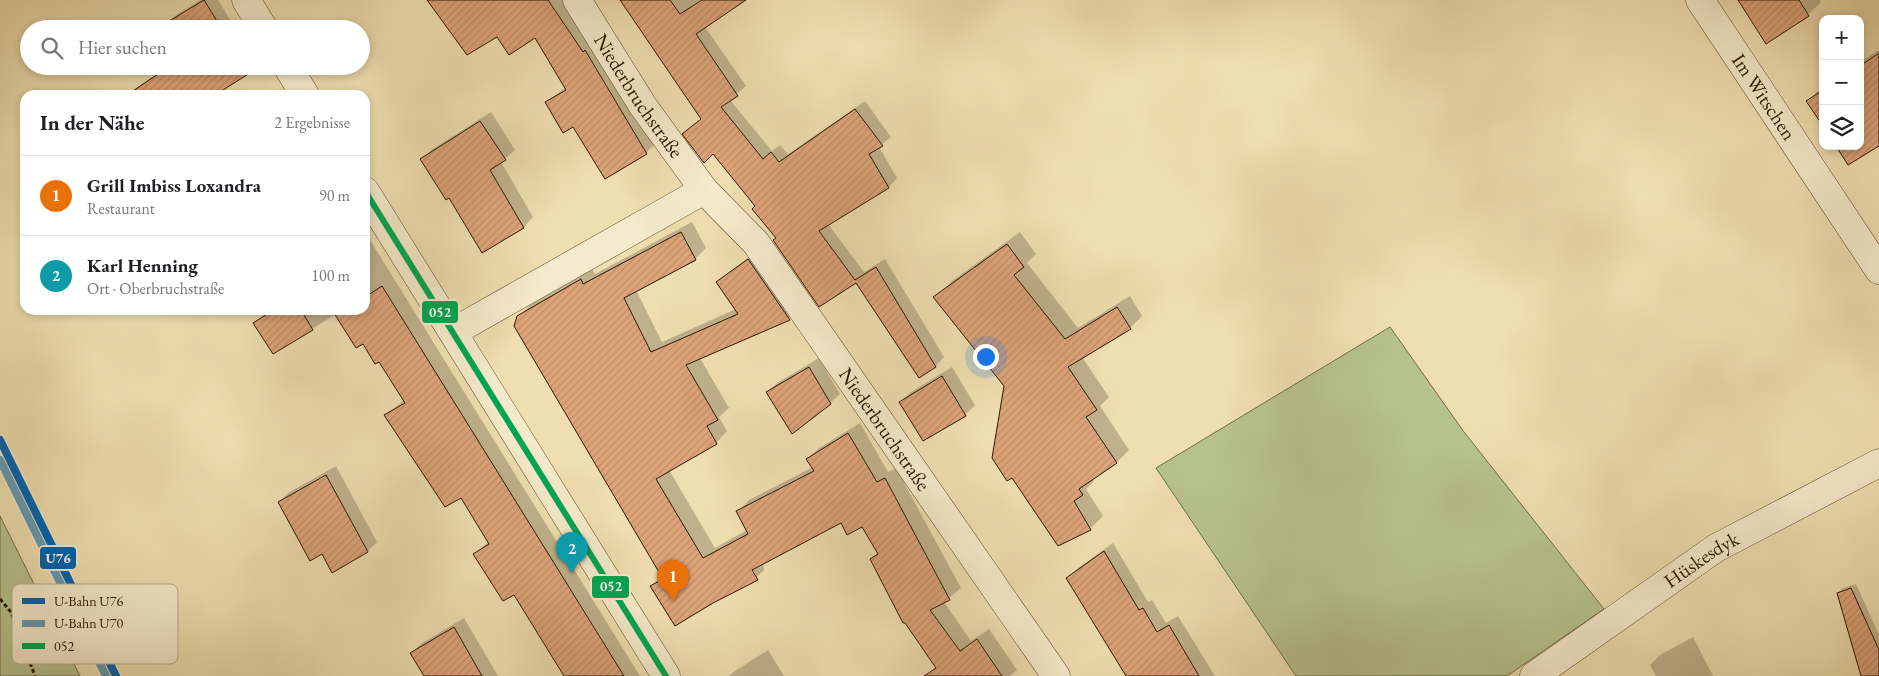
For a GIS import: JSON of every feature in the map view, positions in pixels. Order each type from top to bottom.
[{"type":"street","points":[[246,0],[258,20]]},
{"type":"street","name":"Niederbruchstraße","points":[[577,0],[643,106],[704,190],[756,243],[1056,676]]},
{"type":"street","name":"Im Witschen","points":[[1700,0],[1879,270]]},
{"type":"street","points":[[293,75],[302,90]]},
{"type":"street","points":[[453,332],[704,190]]},
{"type":"street","points":[[370,199],[666,676]]},
{"type":"street","name":"Hüskesdyk","points":[[1534,676],[1716,548],[1879,463]]},
{"type":"path","points":[[0,599],[12,617]]},
{"type":"path","points":[[30,664],[35,676]]},
{"type":"green space","points":[[1390,327],[1464,432],[1604,609],[1507,676],[1296,676],[1156,468]]},
{"type":"green space","points":[[0,516],[34,584],[12,584],[12,664],[74,664],[80,676],[0,676]]},
{"type":"building","points":[[204,0],[216,20],[171,20]]},
{"type":"building","points":[[427,0],[548,0],[583,52],[585,50],[647,154],[605,179],[573,127],[563,133],[545,102],[566,90],[535,38],[509,55],[497,37],[467,55]]},
{"type":"building","points":[[620,0],[670,0],[680,14],[702,0],[746,0],[696,34],[738,96],[721,107],[763,159],[771,152],[779,162],[855,109],[883,146],[869,154],[889,188],[819,231],[855,280],[876,267],[936,367],[919,378],[856,283],[819,307],[773,240],[776,238],[752,209],[755,206],[713,154],[704,163],[682,134],[701,119]]},
{"type":"building","points":[[1738,0],[1799,0],[1809,16],[1766,44]]},
{"type":"building","points":[[1879,53],[1879,146],[1848,165],[1839,150],[1864,150],[1864,63]]},
{"type":"building","points":[[157,75],[247,75],[223,90],[134,90]]},
{"type":"building","points":[[1819,93],[1819,120],[1806,101]]},
{"type":"building","points":[[480,121],[506,160],[490,170],[524,228],[482,253],[449,198],[446,200],[420,159]]},
{"type":"building","points":[[681,232],[696,260],[624,298],[651,352],[738,314],[716,282],[748,259],[790,320],[686,365],[718,420],[707,426],[717,444],[656,479],[703,558],[748,534],[736,511],[814,471],[806,459],[848,433],[877,482],[885,478],[950,600],[930,610],[960,651],[977,639],[1002,676],[924,676],[936,668],[905,623],[903,623],[870,559],[878,554],[862,527],[847,535],[841,523],[752,570],[758,580],[713,603],[675,626],[650,586],[663,579],[514,326],[517,316],[581,279],[583,284]]},
{"type":"building","points":[[1007,244],[1024,267],[1014,275],[1065,339],[1117,307],[1131,329],[1068,367],[1097,410],[1086,417],[1117,463],[1079,489],[1083,495],[1074,501],[1091,530],[1058,546],[1012,478],[1007,481],[992,458],[1004,386],[933,297]]},
{"type":"building","points":[[382,286],[624,676],[564,676],[514,595],[503,601],[473,554],[489,544],[461,498],[445,507],[384,415],[405,403],[379,362],[375,364],[363,344],[356,348],[335,315],[370,315],[370,294]]},
{"type":"building","points":[[266,315],[304,315],[313,330],[273,354],[253,323]]},
{"type":"building","points":[[809,367],[831,404],[792,434],[766,392]]},
{"type":"building","points":[[942,376],[966,416],[923,441],[899,402]]},
{"type":"building","points":[[326,475],[368,552],[332,573],[322,554],[310,561],[278,502]]},
{"type":"building","points":[[1104,551],[1139,610],[1143,608],[1157,632],[1169,625],[1199,676],[1126,676],[1066,578]]},
{"type":"building","points":[[1851,588],[1879,650],[1879,676],[1861,676],[1837,593]]},
{"type":"building","points":[[454,627],[482,676],[424,676],[410,653]]},
{"type":"metro line","name":"U76","points":[[0,440],[71,584]]},
{"type":"metro line","name":"U70","points":[[0,460],[61,584]]},
{"type":"metro line","name":"U70","points":[[100,664],[106,676]]},
{"type":"metro line","name":"U76","points":[[110,664],[116,676]]},
{"type":"transit line","name":"052","points":[[370,199],[666,676]]},
{"type":"place","name":"Karl Henning","points":[[572,573]]},
{"type":"place","name":"Grill Imbiss Loxandra","points":[[673,601]]}]
